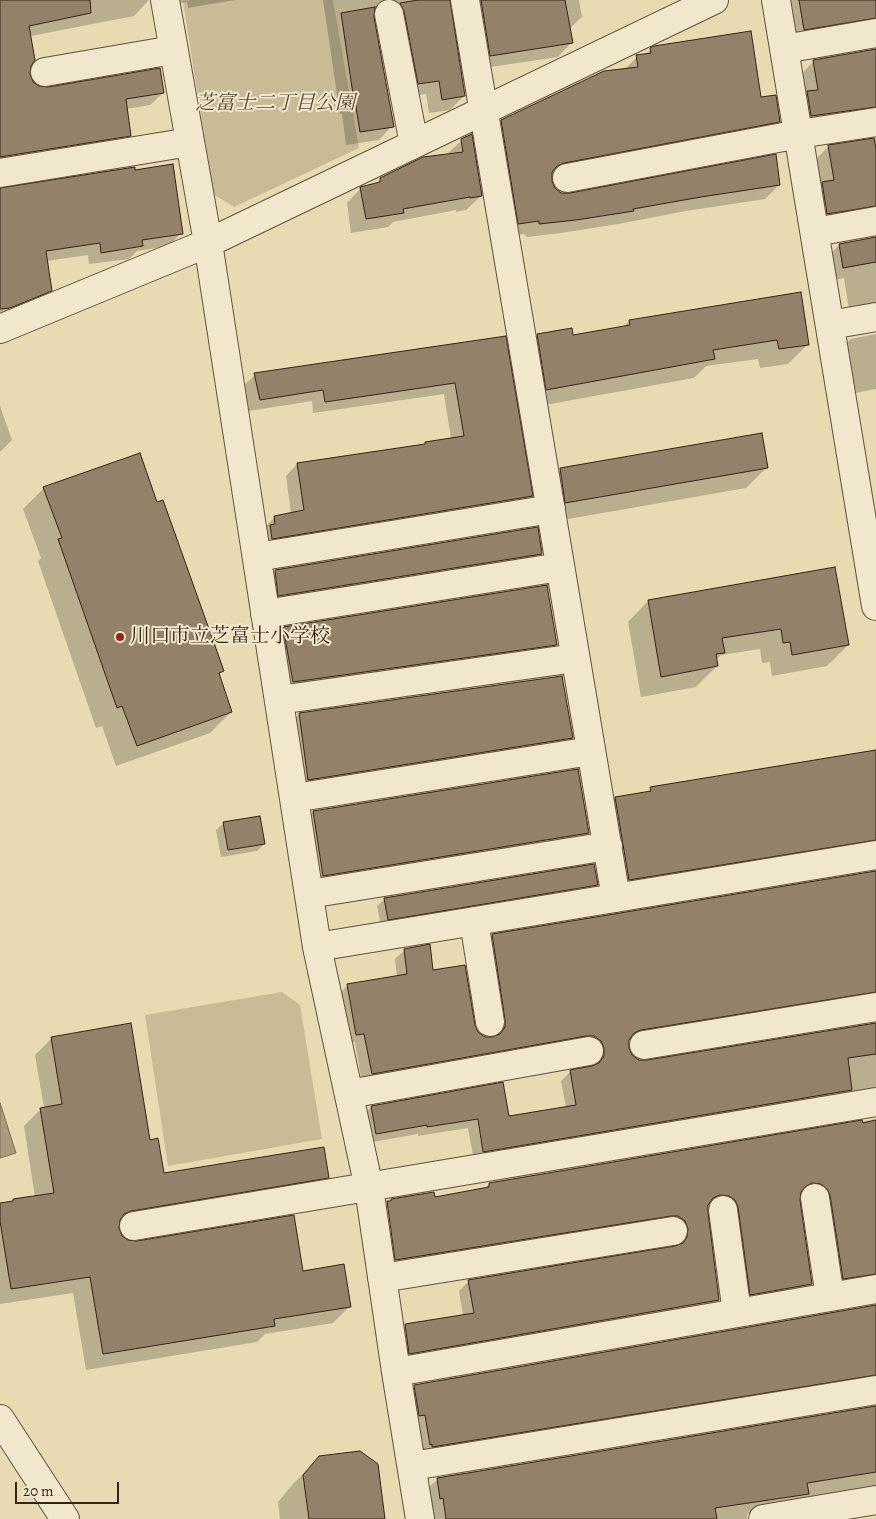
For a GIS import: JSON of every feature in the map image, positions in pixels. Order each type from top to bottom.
[{"type":"street","points":[[165,0],[208,243],[317,947],[369,1188],[420,1519]]},
{"type":"street","points":[[465,0],[616,898]]},
{"type":"street","points":[[0,329],[208,243],[714,0]]},
{"type":"street","points":[[776,0],[830,324],[872,555],[876,606]]},
{"type":"street","points":[[389,14],[414,144]]},
{"type":"street","points":[[784,49],[876,33]]},
{"type":"street","points":[[45,72],[174,50]]},
{"type":"street","points":[[567,178],[799,134],[876,122]]},
{"type":"street","points":[[0,173],[190,142]]},
{"type":"street","points":[[815,232],[876,221]]},
{"type":"street","points":[[830,324],[876,316]]},
{"type":"street","points":[[257,557],[550,509]]},
{"type":"street","points":[[266,614],[560,567]]},
{"type":"street","points":[[279,700],[575,658]]},
{"type":"street","points":[[294,798],[591,751]]},
{"type":"street","points":[[309,894],[608,846]]},
{"type":"street","points":[[317,947],[876,855]]},
{"type":"street","points":[[474,921],[490,1022]]},
{"type":"street","points":[[644,1045],[876,1007]]},
{"type":"street","points":[[349,1094],[589,1051]]},
{"type":"street","points":[[134,1226],[876,1102]]},
{"type":"street","points":[[815,1198],[830,1297]]},
{"type":"street","points":[[723,1210],[737,1313]]},
{"type":"street","points":[[382,1278],[673,1230]]},
{"type":"street","points":[[396,1372],[876,1289]]},
{"type":"street","points":[[412,1466],[876,1390]]},
{"type":"street","points":[[0,1419],[65,1519]]},
{"type":"street","points":[[763,1519],[876,1500]]},
{"type":"green space","name":"芝富士二丁目公園","points":[[333,0],[359,148],[234,207],[213,194],[183,1]]},
{"type":"green space","points":[[282,992],[300,1005],[322,1139],[168,1166],[145,1015]]},
{"type":"shaded area","points":[[0,1103],[16,1153],[0,1158]]},
{"type":"building","points":[[0,0],[90,0],[91,13],[29,26],[35,60],[31,66],[30,74],[33,82],[39,86],[48,87],[160,68],[164,93],[126,99],[131,136],[0,157]]},
{"type":"building","points":[[418,0],[450,0],[465,96],[442,100],[439,81],[418,84],[404,11],[400,3]]},
{"type":"building","points":[[481,0],[565,0],[573,43],[490,56]]},
{"type":"building","points":[[799,0],[876,0],[876,18],[804,30]]},
{"type":"building","points":[[375,7],[374,17],[394,127],[360,132],[341,13]]},
{"type":"building","points":[[751,31],[761,97],[776,95],[780,122],[564,163],[557,166],[552,172],[552,181],[555,188],[561,193],[570,193],[776,154],[780,185],[701,197],[633,209],[634,211],[576,220],[539,224],[539,221],[518,224],[501,120],[604,71],[638,67],[636,55],[651,53],[650,48],[654,46]]},
{"type":"building","points":[[876,49],[876,107],[811,116],[807,91],[818,90],[813,60]]},
{"type":"building","points":[[472,134],[482,196],[403,209],[404,213],[366,219],[360,187],[380,182],[380,178],[423,157],[463,152],[461,139]]},
{"type":"building","points":[[874,138],[876,149],[876,206],[827,214],[822,182],[834,180],[828,145]]},
{"type":"building","points":[[173,164],[183,234],[142,240],[143,246],[101,253],[100,243],[46,251],[52,291],[10,308],[0,309],[0,188],[135,167],[135,170]]},
{"type":"building","points":[[876,237],[876,262],[843,268],[839,244]]},
{"type":"building","points":[[801,292],[809,345],[779,349],[777,340],[713,350],[715,359],[546,390],[537,334],[572,328],[573,335],[630,325],[629,320]]},
{"type":"building","points":[[506,336],[533,496],[272,539],[270,525],[275,524],[274,516],[304,510],[297,463],[425,444],[425,442],[464,436],[455,383],[325,402],[323,390],[260,400],[254,373]]},
{"type":"building","points":[[762,433],[768,468],[565,503],[560,468]]},
{"type":"building","points":[[140,453],[157,502],[163,500],[224,671],[219,673],[232,712],[137,746],[122,706],[117,708],[58,539],[62,538],[43,487]]},
{"type":"building","points":[[538,527],[542,554],[278,596],[275,570]]},
{"type":"building","points":[[835,567],[849,645],[792,655],[790,642],[783,643],[781,629],[722,638],[725,653],[716,654],[718,666],[661,677],[648,600]]},
{"type":"building","points":[[547,585],[557,645],[293,682],[283,627]]},
{"type":"building","points":[[562,676],[573,738],[308,780],[299,713]]},
{"type":"building","points":[[876,750],[876,840],[629,880],[615,797],[651,791],[650,787]]},
{"type":"building","points":[[578,769],[589,833],[323,876],[313,811]]},
{"type":"building","points":[[260,816],[265,844],[228,850],[223,822]]},
{"type":"building","points":[[594,864],[598,885],[388,920],[384,898]]},
{"type":"building","points":[[876,871],[876,992],[641,1030],[634,1033],[629,1040],[629,1048],[632,1055],[639,1060],[647,1060],[876,1023],[876,1054],[848,1058],[852,1090],[483,1152],[478,1119],[376,1134],[371,1106],[503,1082],[509,1116],[576,1105],[570,1070],[592,1066],[599,1063],[604,1056],[604,1048],[601,1041],[594,1036],[586,1036],[372,1074],[364,1034],[356,1035],[347,984],[407,974],[404,949],[430,944],[433,970],[465,965],[475,1025],[478,1032],[485,1037],[492,1037],[500,1034],[505,1027],[505,1020],[492,934]]},
{"type":"building","points":[[131,1023],[150,1140],[158,1138],[164,1173],[324,1147],[329,1178],[131,1211],[124,1214],[120,1220],[119,1228],[122,1236],[128,1240],[137,1241],[294,1215],[303,1271],[344,1264],[351,1307],[274,1319],[275,1326],[103,1354],[90,1277],[11,1289],[0,1221],[0,1203],[13,1201],[13,1199],[54,1193],[40,1108],[62,1104],[51,1037]]},
{"type":"building","points":[[862,1120],[863,1123],[876,1120],[876,1274],[843,1279],[830,1195],[821,1184],[812,1183],[801,1192],[800,1200],[812,1284],[750,1295],[738,1207],[735,1200],[729,1196],[720,1195],[713,1198],[708,1205],[719,1300],[409,1354],[405,1324],[474,1313],[468,1280],[675,1246],[683,1243],[687,1237],[688,1229],[685,1221],[678,1216],[671,1216],[395,1260],[387,1201],[434,1192],[435,1197],[489,1187],[489,1183]]},
{"type":"building","points":[[876,1305],[876,1375],[432,1447],[432,1444],[430,1445],[425,1415],[419,1416],[414,1385]]},
{"type":"building","points":[[876,1406],[876,1472],[807,1483],[809,1494],[715,1508],[717,1519],[446,1519],[443,1498],[440,1499],[437,1478]]},
{"type":"building","points":[[360,1451],[378,1464],[385,1519],[309,1519],[303,1475],[319,1456]]},
{"type":"place","name":"川口市立芝富士小学校","points":[[120,637]]}]
